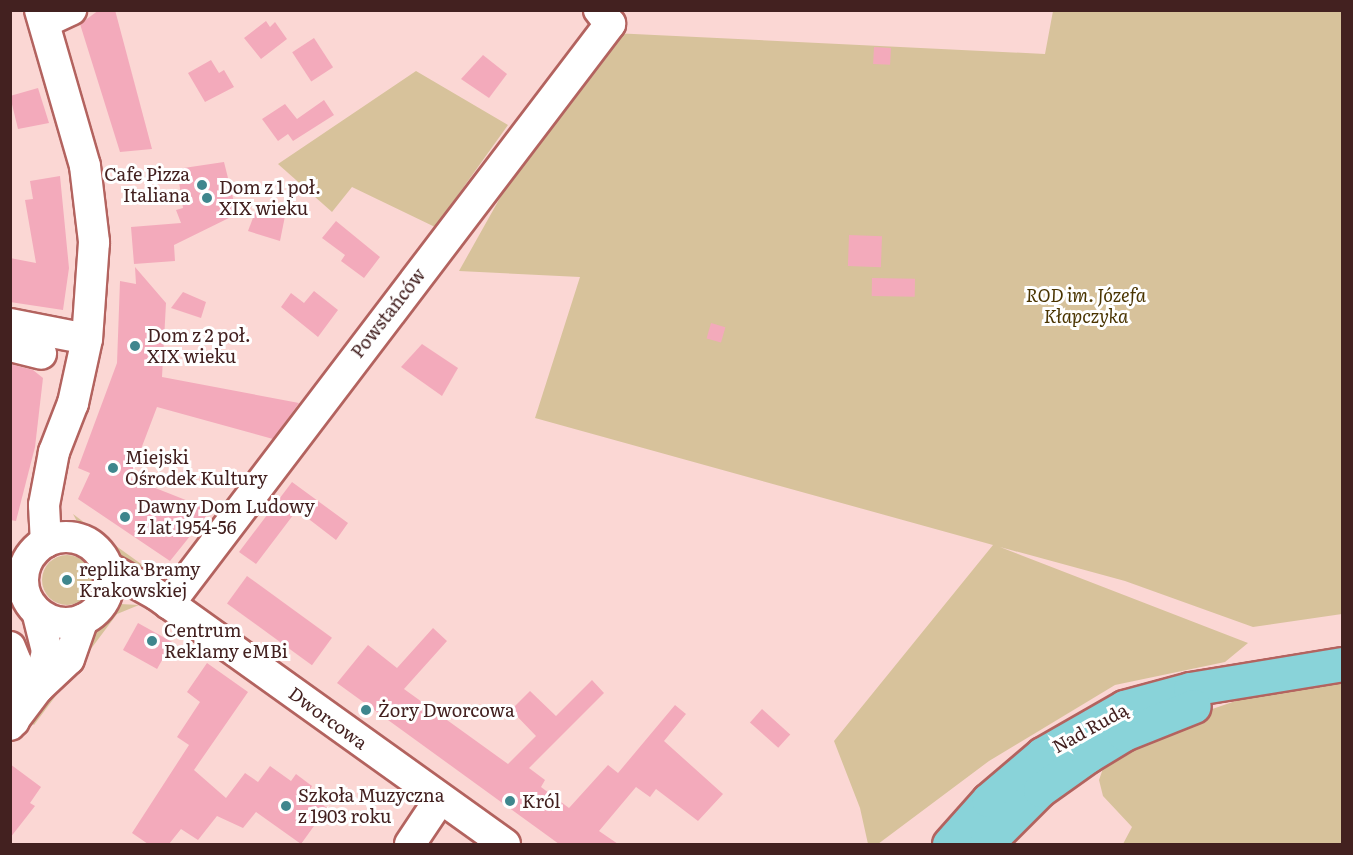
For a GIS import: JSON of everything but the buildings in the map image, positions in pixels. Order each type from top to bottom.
[{"type":"main road","name":"Nad Rudą","points":[[949,844],[1011,778],[1080,729],[1163,694],[1266,680],[1342,664]]},
{"type":"main road","name":"Nad Rudą","points":[[986,844],[1040,790],[1108,742],[1266,680]]},
{"type":"street","points":[[52,14],[85,166],[94,242],[87,339],[73,403],[54,452],[44,505],[58,540]]},
{"type":"street","name":"Powstańców","points":[[160,598],[604,17]]},
{"type":"street","points":[[10,324],[87,339]]},
{"type":"street","points":[[10,346],[41,354]]},
{"type":"street","points":[[12,723],[38,688],[69,659],[93,610],[107,567],[93,546],[58,540],[17,565],[25,591],[24,614],[47,651],[38,688]]},
{"type":"street","name":"Dworcowa","points":[[107,567],[160,598],[505,844]]},
{"type":"street","points":[[24,614],[61,622],[93,610],[160,598]]},
{"type":"street","points":[[10,647],[16,662],[12,723]]},
{"type":"street","points":[[410,844],[440,799]]},
{"type":"green space","name":"ROD im. Józefa Kłapczyka","points":[[1053,11],[1342,11],[1342,614],[1253,627],[1125,581],[1000,547],[1248,643],[1225,662],[1115,685],[989,761],[878,844],[868,844],[860,808],[834,741],[993,545],[535,418],[580,277],[459,271],[533,139],[613,33],[1045,54]]},
{"type":"green space","points":[[416,71],[508,125],[435,227],[352,187],[332,212],[278,164]]},
{"type":"green space","points":[[73,514],[162,579],[116,558],[105,541],[80,527]]},
{"type":"green space","points":[[62,555],[72,555],[85,562],[92,575],[92,585],[85,598],[72,605],[62,605],[53,601],[46,594],[42,585],[42,575],[46,566],[53,559]]},
{"type":"green space","points":[[120,604],[139,605],[117,614],[34,725],[30,722],[88,631]]},
{"type":"green space","points":[[1342,678],[1342,844],[1123,844],[1132,827],[1103,796],[1099,780],[1107,757],[1183,719],[1259,693]]},
{"type":"place","name":"Cafe Pizza Italiana","points":[[202,185]]},
{"type":"place","name":"Dom z 1 poł. XIX wieku","points":[[207,198]]},
{"type":"place","name":"Dom z 2 poł. XIX wieku","points":[[135,346]]},
{"type":"place","name":"Miejski Ośrodek Kultury","points":[[113,468]]},
{"type":"place","name":"Dawny Dom Ludowy z lat 1954-56","points":[[125,517]]},
{"type":"place","name":"replika Bramy Krakowskiej","points":[[67,580]]},
{"type":"place","name":"Centrum Reklamy eMBi","points":[[152,641]]},
{"type":"place","name":"Żory Dworcowa","points":[[366,710]]},
{"type":"place","name":"Król","points":[[510,801]]},
{"type":"place","name":"Szkoła Muzyczna z 1903 roku","points":[[286,806]]}]
